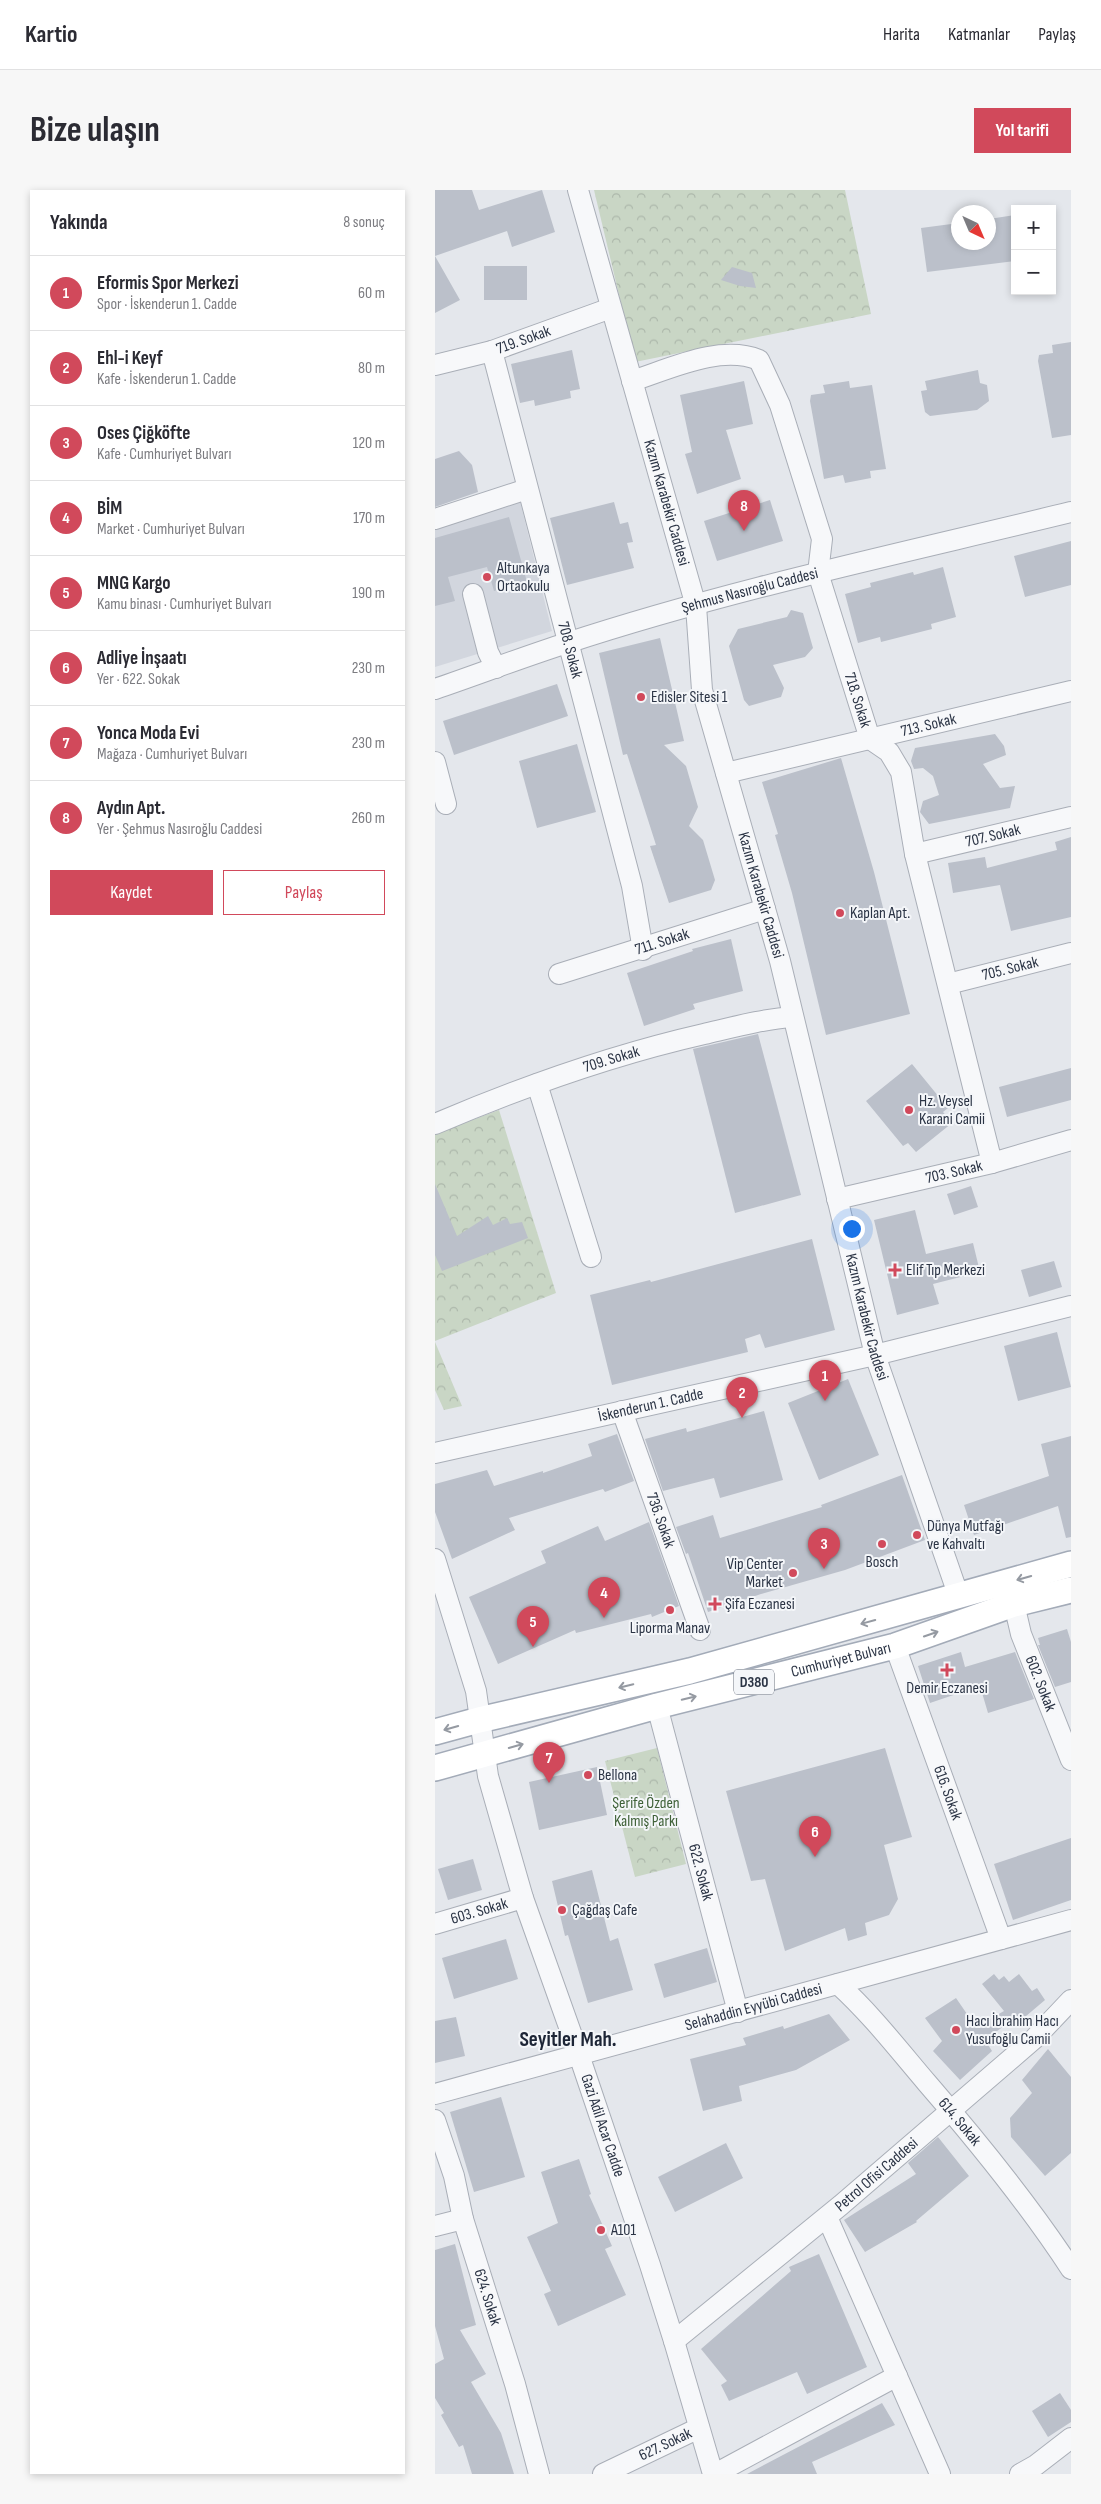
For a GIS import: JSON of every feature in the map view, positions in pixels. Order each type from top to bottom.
[{"type":"main road","name":"Cumhuriyet Bulvarı","points":[[435,1732],[690,1671],[1071,1564]]},
{"type":"main road","name":"Cumhuriyet Bulvarı","points":[[435,1768],[484,1756],[657,1706],[895,1646],[1014,1604],[1071,1590]]},
{"type":"street","name":"Kazım Karabekir Caddesi","points":[[578,190],[696,606],[702,690],[765,909],[875,1355],[959,1597]]},
{"type":"street","name":"719. Sokak","points":[[435,365],[493,351],[611,308]]},
{"type":"street","name":"708. Sokak","points":[[493,351],[567,643],[632,886],[643,950]]},
{"type":"street","name":"718. Sokak","points":[[632,381],[711,356],[748,356],[759,360],[780,405],[822,539],[818,573],[870,739],[889,752],[901,772],[915,854],[992,1162]]},
{"type":"street","points":[[435,519],[527,489]]},
{"type":"street","name":"Şehmus Nasıroğlu Caddesi","points":[[435,689],[567,643],[696,606],[818,573],[1071,512]]},
{"type":"street","points":[[473,594],[488,652],[496,668]]},
{"type":"street","name":"713. Sokak","points":[[726,773],[1071,691]]},
{"type":"street","points":[[435,762],[446,804]]},
{"type":"street","name":"707. Sokak","points":[[915,854],[1071,817]]},
{"type":"street","name":"711. Sokak","points":[[559,974],[643,950],[765,909]]},
{"type":"street","name":"705. Sokak","points":[[948,984],[1071,953]]},
{"type":"street","name":"709. Sokak","points":[[435,1124],[497,1098],[656,1045],[770,1018],[793,1017]]},
{"type":"street","points":[[537,1084],[591,1257]]},
{"type":"street","name":"703. Sokak","points":[[837,1198],[992,1162],[1071,1140]]},
{"type":"street","name":"İskenderun 1. Cadde","points":[[435,1453],[875,1355],[1071,1306]]},
{"type":"street","name":"736. Sokak","points":[[621,1411],[700,1630]]},
{"type":"street","name":"Gazi Adil Acar Cadde","points":[[435,1559],[476,1690],[484,1756],[523,1898],[579,2055],[675,2341],[714,2474]]},
{"type":"street","name":"602. Sokak","points":[[1014,1604],[1021,1634],[1071,1760]]},
{"type":"street","name":"616. Sokak","points":[[895,1646],[1001,1940]]},
{"type":"street","name":"622. Sokak","points":[[657,1706],[738,2012]]},
{"type":"street","name":"603. Sokak","points":[[435,1924],[523,1898]]},
{"type":"street","name":"Selahaddin Eyyübi Caddesi","points":[[435,2094],[1071,1920]]},
{"type":"street","name":"614. Sokak","points":[[838,1984],[860,2004],[950,2110],[1041,2223],[1065,2248],[1071,2269]]},
{"type":"street","name":"Petrol Ofisi Caddesi","points":[[675,2341],[827,2216],[1034,2039],[1071,2000]]},
{"type":"street","name":"624. Sokak","points":[[435,2120],[454,2176],[463,2219],[515,2384],[539,2474]]},
{"type":"street","points":[[827,2216],[940,2474]]},
{"type":"street","points":[[435,2226],[463,2219]]},
{"type":"street","points":[[714,2474],[897,2376]]},
{"type":"street","name":"627. Sokak","points":[[603,2474],[699,2428]]},
{"type":"street","points":[[1020,2474],[1036,2465],[1071,2438]]},
{"type":"shaded area","name":"Altunkaya Ortaokulu","points":[[519,497],[552,631],[435,667],[435,523]]},
{"type":"green space","points":[[594,190],[845,190],[871,314],[635,362]]},
{"type":"green space","points":[[499,1110],[556,1293],[435,1341],[435,1134]]},
{"type":"green space","points":[[435,1342],[462,1406],[444,1410],[435,1390]]},
{"type":"green space","name":"Şerife Özden Kalmış Parkı","points":[[657,1748],[686,1864],[635,1877],[605,1761]]},
{"type":"building","points":[[435,190],[472,190],[479,210],[542,190],[555,232],[512,247],[507,231],[435,256]]},
{"type":"building","points":[[1011,216],[1011,262],[927,272],[921,228],[951,224],[951,250],[996,250],[996,218]]},
{"type":"building","points":[[435,256],[460,300],[435,313]]},
{"type":"building","points":[[484,266],[527,266],[527,300],[484,300]]},
{"type":"building","points":[[732,267],[752,273],[756,288],[740,286],[721,280]]},
{"type":"building","points":[[1071,342],[1071,435],[1052,438],[1038,361],[1039,355],[1053,353],[1052,345]]},
{"type":"building","points":[[572,350],[580,389],[570,391],[571,398],[535,406],[534,400],[520,403],[511,364]]},
{"type":"building","points":[[978,370],[980,383],[987,385],[989,401],[977,410],[930,416],[925,412],[921,391],[927,390],[925,381]]},
{"type":"building","points":[[744,381],[753,424],[726,430],[741,479],[697,494],[685,454],[692,452],[680,395]]},
{"type":"building","points":[[849,381],[850,388],[872,385],[886,469],[870,471],[871,478],[845,483],[843,475],[824,479],[810,401],[811,395],[825,393],[823,385]]},
{"type":"building","points":[[459,451],[472,465],[478,492],[435,507],[435,459]]},
{"type":"building","points":[[770,500],[783,541],[717,561],[704,521]]},
{"type":"building","points":[[614,502],[620,524],[628,522],[633,542],[627,543],[634,568],[567,585],[550,518]]},
{"type":"building","points":[[509,517],[527,582],[494,591],[487,567],[448,577],[455,601],[435,606],[435,538]]},
{"type":"building","points":[[1071,541],[1071,585],[1025,597],[1014,556]]},
{"type":"building","points":[[943,567],[956,617],[931,624],[932,629],[881,642],[880,637],[858,643],[845,594],[871,587],[870,583],[913,572],[914,575]]},
{"type":"building","points":[[791,610],[803,613],[813,648],[805,657],[773,665],[784,688],[781,697],[749,706],[744,700],[729,646],[738,629],[787,617]]},
{"type":"building","points":[[660,638],[684,741],[664,745],[686,766],[698,807],[689,826],[703,840],[715,880],[711,890],[669,903],[650,846],[656,845],[627,754],[623,755],[599,653]]},
{"type":"building","points":[[557,684],[568,716],[454,755],[443,721]]},
{"type":"building","points":[[995,734],[1004,746],[1006,755],[983,764],[1000,788],[1015,786],[1010,808],[929,824],[920,812],[923,801],[939,795],[933,776],[923,768],[914,769],[911,761],[915,748]]},
{"type":"building","points":[[577,744],[596,812],[537,828],[519,761]]},
{"type":"building","points":[[841,758],[874,872],[910,1014],[826,1035],[792,893],[775,835],[778,834],[762,782]]},
{"type":"building","points":[[1071,837],[1071,917],[1011,931],[1000,885],[953,893],[948,863],[985,857],[987,868],[1057,850],[1055,842]]},
{"type":"building","points":[[731,939],[743,991],[693,1004],[695,1009],[644,1026],[627,973],[693,951],[692,949]]},
{"type":"building","points":[[758,1034],[801,1195],[735,1213],[693,1049]]},
{"type":"building","name":"Hz. Veysel Karani Camii","points":[[912,1064],[948,1108],[943,1112],[952,1123],[916,1152],[908,1143],[903,1146],[866,1101]]},
{"type":"building","points":[[1071,1068],[1071,1100],[1007,1117],[999,1087]]},
{"type":"building","points":[[435,1184],[457,1236],[488,1216],[493,1225],[507,1218],[510,1224],[522,1222],[528,1238],[442,1271],[435,1255]]},
{"type":"building","points":[[971,1186],[978,1207],[954,1215],[947,1194]]},
{"type":"building","points":[[915,1210],[926,1254],[973,1243],[980,1272],[933,1284],[939,1304],[897,1315],[874,1220]]},
{"type":"building","points":[[812,1239],[835,1330],[765,1348],[760,1334],[745,1339],[748,1352],[612,1385],[590,1295],[650,1280],[651,1282]]},
{"type":"building","points":[[1054,1261],[1062,1287],[1029,1297],[1021,1270]]},
{"type":"building","points":[[1057,1332],[1071,1387],[1018,1401],[1004,1346]]},
{"type":"building","points":[[848,1379],[879,1455],[819,1480],[788,1403]]},
{"type":"building","points":[[764,1411],[783,1480],[720,1498],[714,1478],[663,1491],[645,1439],[686,1428],[687,1432]]},
{"type":"building","points":[[617,1434],[634,1481],[605,1492],[603,1489],[509,1518],[515,1530],[452,1559],[435,1512],[435,1484],[487,1470],[494,1486],[543,1471],[543,1473],[592,1456],[588,1444]]},
{"type":"building","points":[[1071,1436],[1071,1537],[1066,1538],[1058,1506],[974,1535],[964,1505],[1049,1476],[1041,1444]]},
{"type":"building","points":[[902,1475],[925,1540],[845,1570],[761,1594],[708,1612],[688,1553],[686,1554],[676,1527],[713,1515],[720,1538],[822,1507],[821,1505]]},
{"type":"building","points":[[649,1522],[679,1606],[652,1617],[651,1614],[576,1633],[575,1630],[498,1664],[469,1597],[546,1563],[541,1551],[598,1526],[605,1541]]},
{"type":"building","points":[[1067,1629],[1071,1642],[1071,1682],[1055,1687],[1038,1645],[1040,1645],[1038,1638]]},
{"type":"building","points":[[961,1652],[965,1667],[1015,1652],[1034,1699],[988,1713],[980,1686],[930,1703],[918,1666]]},
{"type":"building","points":[[885,1748],[912,1837],[884,1845],[898,1899],[889,1915],[865,1923],[867,1935],[848,1941],[845,1928],[785,1951],[765,1879],[751,1881],[726,1791]]},
{"type":"building","points":[[597,1767],[607,1815],[539,1830],[529,1782]]},
{"type":"building","points":[[1071,1838],[1071,1900],[1013,1920],[994,1864]]},
{"type":"building","points":[[473,1859],[482,1890],[448,1900],[438,1869]]},
{"type":"building","points":[[592,1870],[610,1941],[618,1938],[633,1990],[588,2003],[568,1935],[565,1936],[552,1881]]},
{"type":"building","points":[[506,1939],[518,1979],[454,1999],[442,1958]]},
{"type":"building","points":[[707,1948],[717,1982],[664,1998],[654,1964]]},
{"type":"building","points":[[994,1974],[999,1980],[1004,1976],[1009,1982],[1019,1974],[1032,1991],[1037,1988],[1045,2000],[1019,2022],[1016,2017],[985,2040],[992,2051],[960,2080],[933,2051],[942,2041],[925,2018],[956,1998],[976,2027],[1004,2011],[982,1984]]},
{"type":"building","points":[[829,2014],[850,2040],[796,2070],[739,2086],[742,2101],[703,2111],[690,2059],[746,2045],[743,2038],[783,2026],[784,2029]]},
{"type":"building","points":[[456,2017],[465,2056],[435,2063],[435,2021]]},
{"type":"building","points":[[1048,2049],[1071,2077],[1071,2153],[1045,2176],[1011,2137],[1010,2118],[1032,2093],[1022,2080]]},
{"type":"building","points":[[501,2097],[525,2177],[474,2192],[450,2112]]},
{"type":"building","points":[[938,2137],[969,2176],[917,2222],[865,2252],[844,2220],[916,2174],[908,2163]]},
{"type":"building","points":[[726,2143],[743,2178],[675,2212],[658,2177]]},
{"type":"building","points":[[579,2159],[591,2194],[589,2195],[612,2246],[605,2249],[626,2295],[558,2326],[544,2294],[551,2291],[527,2237],[558,2223],[541,2172]]},
{"type":"building","points":[[455,2244],[476,2325],[460,2330],[486,2374],[471,2382],[501,2433],[514,2474],[472,2474],[463,2445],[459,2447],[441,2415],[444,2413],[435,2398],[435,2364],[444,2359],[435,2326],[435,2250]]},
{"type":"building","points":[[819,2254],[867,2367],[807,2394],[797,2372],[729,2401],[721,2385],[727,2381],[701,2349],[791,2271],[789,2267]]},
{"type":"building","points":[[1060,2393],[1071,2410],[1071,2422],[1048,2437],[1032,2411]]},
{"type":"building","points":[[882,2403],[895,2425],[812,2462],[817,2474],[747,2474]]},
{"type":"place","name":"Aydın Apt.","points":[[744,531]]},
{"type":"place","name":"Altunkaya Ortaokulu","points":[[487,577]]},
{"type":"place","name":"Edisler Sitesi 1","points":[[641,697]]},
{"type":"place","name":"Kaplan Apt.","points":[[840,913]]},
{"type":"place","name":"Hz. Veysel Karani Camii","points":[[909,1110]]},
{"type":"place","name":"Elif Tıp Merkezi","points":[[895,1270]]},
{"type":"place","name":"Eformis Spor Merkezi","points":[[825,1401]]},
{"type":"place","name":"Ehl-i Keyf","points":[[742,1418]]},
{"type":"place","name":"Dünya Mutfağı ve Kahvaltı","points":[[917,1535]]},
{"type":"place","name":"Bosch","points":[[882,1544]]},
{"type":"place","name":"Oses Çiğköfte","points":[[824,1569]]},
{"type":"place","name":"Vip Center Market","points":[[793,1573]]},
{"type":"place","name":"Şifa Eczanesi","points":[[715,1604]]},
{"type":"place","name":"Liporma Manav","points":[[670,1610]]},
{"type":"place","name":"BİM","points":[[604,1618]]},
{"type":"place","name":"MNG Kargo","points":[[533,1647]]},
{"type":"place","name":"Demir Eczanesi","points":[[947,1670]]},
{"type":"place","name":"Bellona","points":[[588,1775]]},
{"type":"place","name":"Yonca Moda Evi","points":[[549,1783]]},
{"type":"place","name":"Adliye İnşaatı","points":[[815,1857]]},
{"type":"place","name":"Çağdaş Cafe","points":[[562,1910]]},
{"type":"place","name":"Hacı İbrahim Hacı Yusufoğlu Camii","points":[[956,2030]]},
{"type":"place","name":"A101","points":[[601,2230]]},
{"type":"district","name":"Seyitler Mah.","points":[[568,2039]]}]
